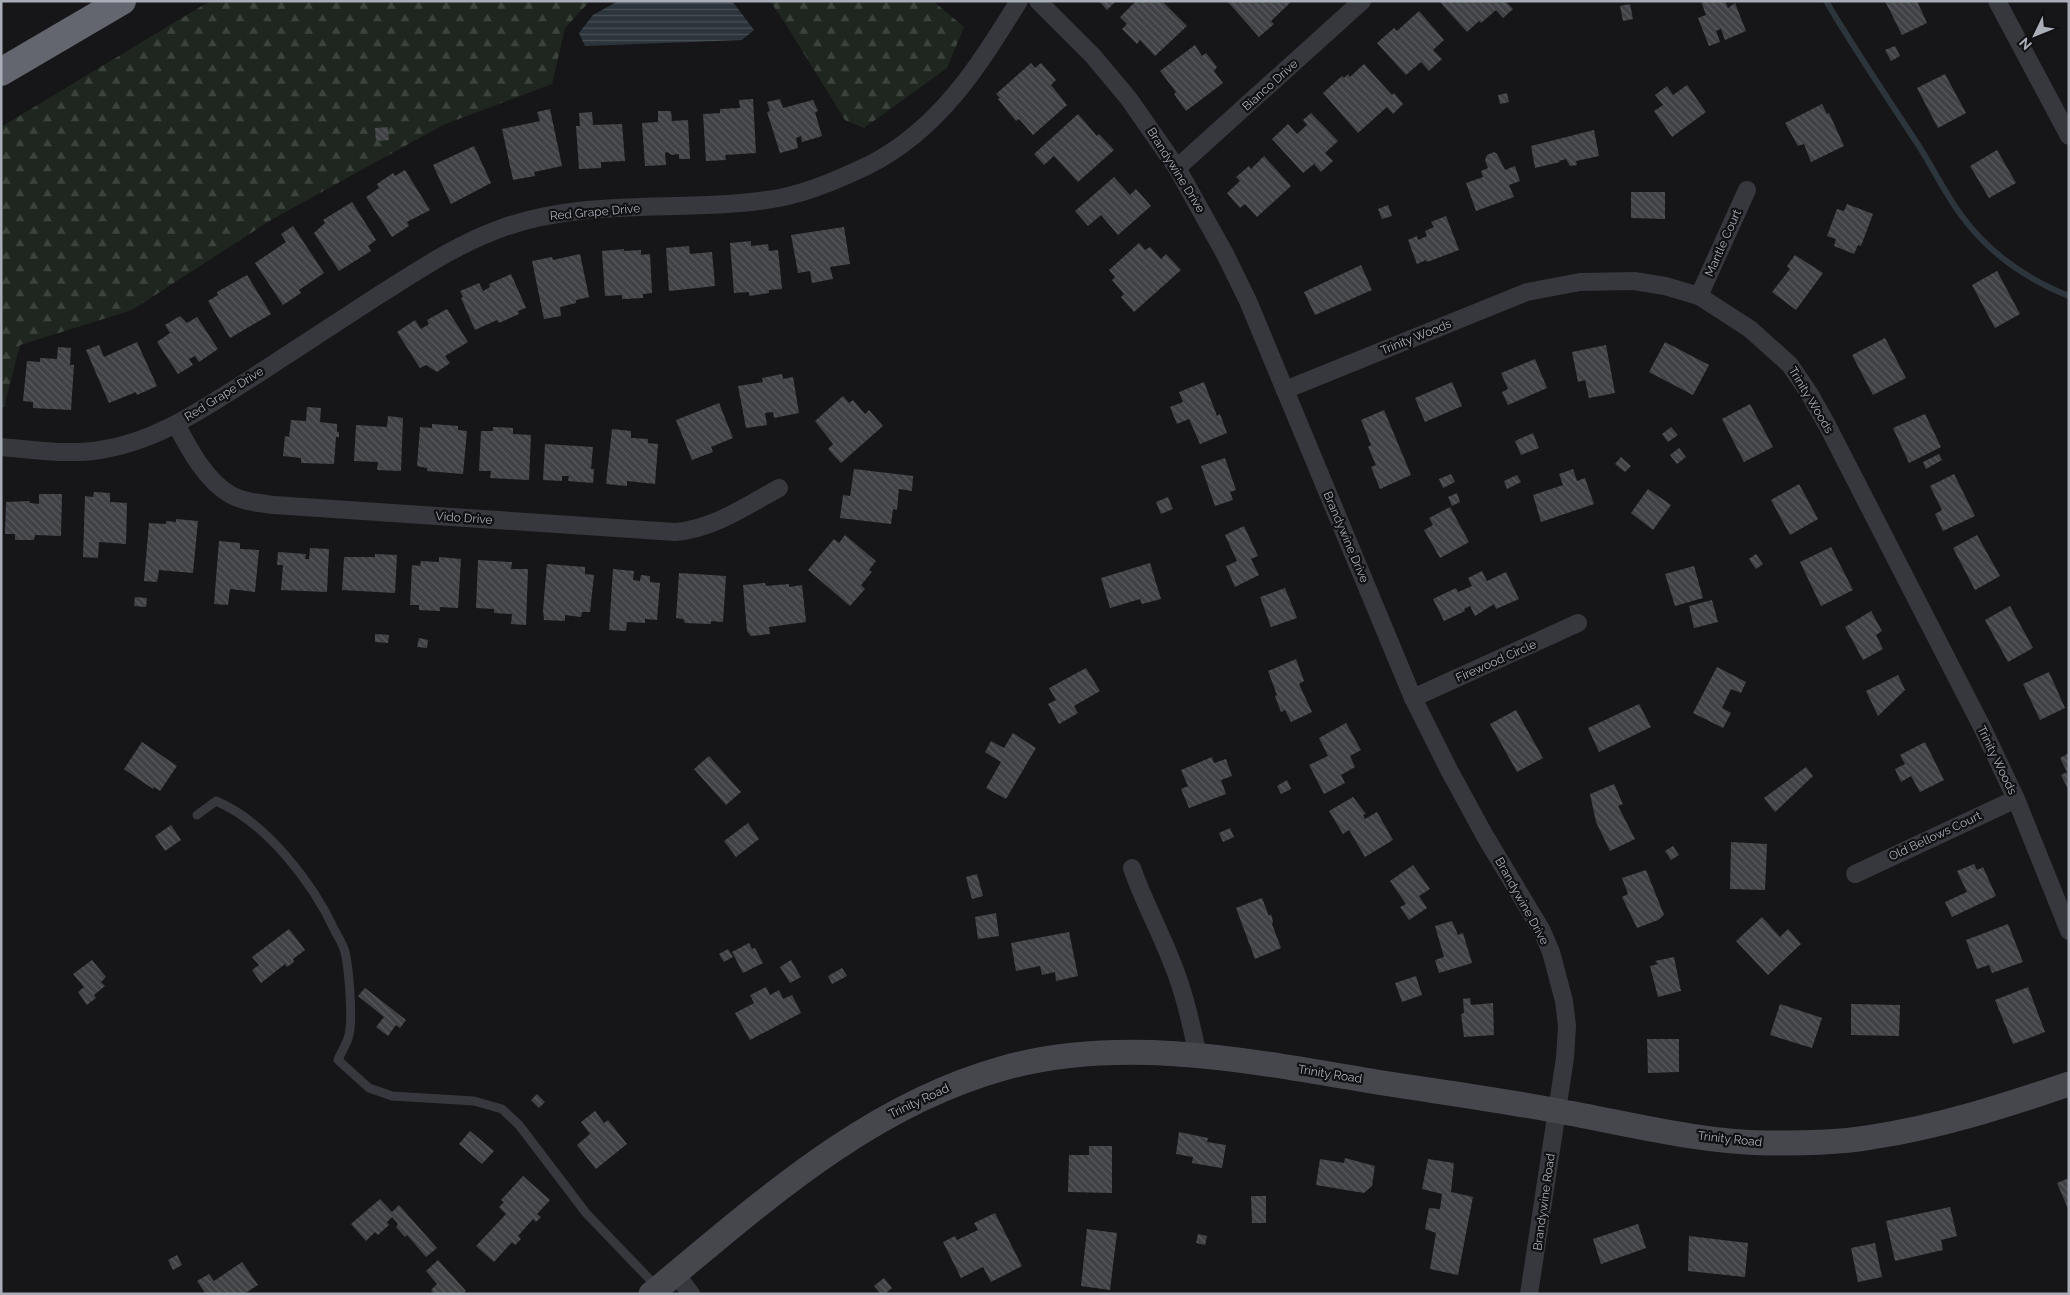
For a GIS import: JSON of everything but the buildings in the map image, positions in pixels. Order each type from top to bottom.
[{"type":"highway","points":[[1,72],[122,1]]},
{"type":"main road","name":"Trinity Road","points":[[662,1285],[788,1182],[885,1117],[920,1098],[1006,1067],[1050,1059],[1098,1054],[1148,1053],[1198,1056],[1320,1072],[1557,1110],[1652,1130],[1740,1141],[1767,1142],[1871,1138],[1942,1123],[2069,1084]]},
{"type":"street","name":"Red Grape Drive","points":[[1,447],[51,451],[100,450],[146,438],[209,406],[456,248],[502,228],[539,218],[571,213],[781,198],[808,191],[868,165],[912,137],[943,109],[980,63],[1019,1]]},
{"type":"street","name":"Brandywine Drive","points":[[1038,1],[1093,56],[1129,99],[1177,168],[1203,212],[1248,300],[1413,698],[1467,803],[1542,931],[1551,952],[1564,1000],[1567,1026],[1557,1110]]},
{"type":"street","name":"Bianco Drive","points":[[1177,168],[1362,1]]},
{"type":"street","points":[[1997,1],[2069,136]]},
{"type":"street","name":"Mantle Court","points":[[1699,296],[1748,190]]},
{"type":"street","name":"Trinity Woods","points":[[1285,390],[1527,292],[1554,286],[1606,280],[1634,281],[1665,286],[1699,296],[1750,328],[1790,365],[1809,392],[1982,727],[2016,799],[2069,931]]},
{"type":"street","name":"Vido Drive","points":[[176,424],[202,466],[218,485],[232,495],[249,501],[274,505],[675,532],[690,531],[710,525],[779,488]]},
{"type":"street","name":"Firewood Circle","points":[[1413,698],[1578,623]]},
{"type":"street","name":"Old Bellows Court","points":[[1855,874],[2016,799]]},
{"type":"street","points":[[1132,868],[1140,892],[1172,961],[1188,1010],[1198,1056]]},
{"type":"street","name":"Brandywine Road","points":[[1528,1294],[1557,1110]]},
{"type":"street","points":[[662,1285],[691,1294]]},
{"type":"lane","points":[[197,815],[216,801],[232,808],[272,841],[300,871],[327,912],[345,951],[350,993],[349,1035],[338,1060],[369,1088],[392,1096],[474,1101],[502,1109],[519,1125],[586,1213],[662,1285]]},
{"type":"green space","points":[[210,1],[590,1],[565,28],[552,84],[443,125],[271,220],[132,310],[20,345],[4,407],[1,407],[1,127]]},
{"type":"green space","points":[[770,1],[933,1],[964,27],[947,68],[864,128],[845,120]]},
{"type":"shaded area","points":[[618,1],[732,1],[754,30],[742,40],[585,46],[579,33],[593,15]]},
{"type":"waterway","points":[[1826,1],[1961,215],[1983,241],[2009,263],[2023,273],[2069,296]]}]
